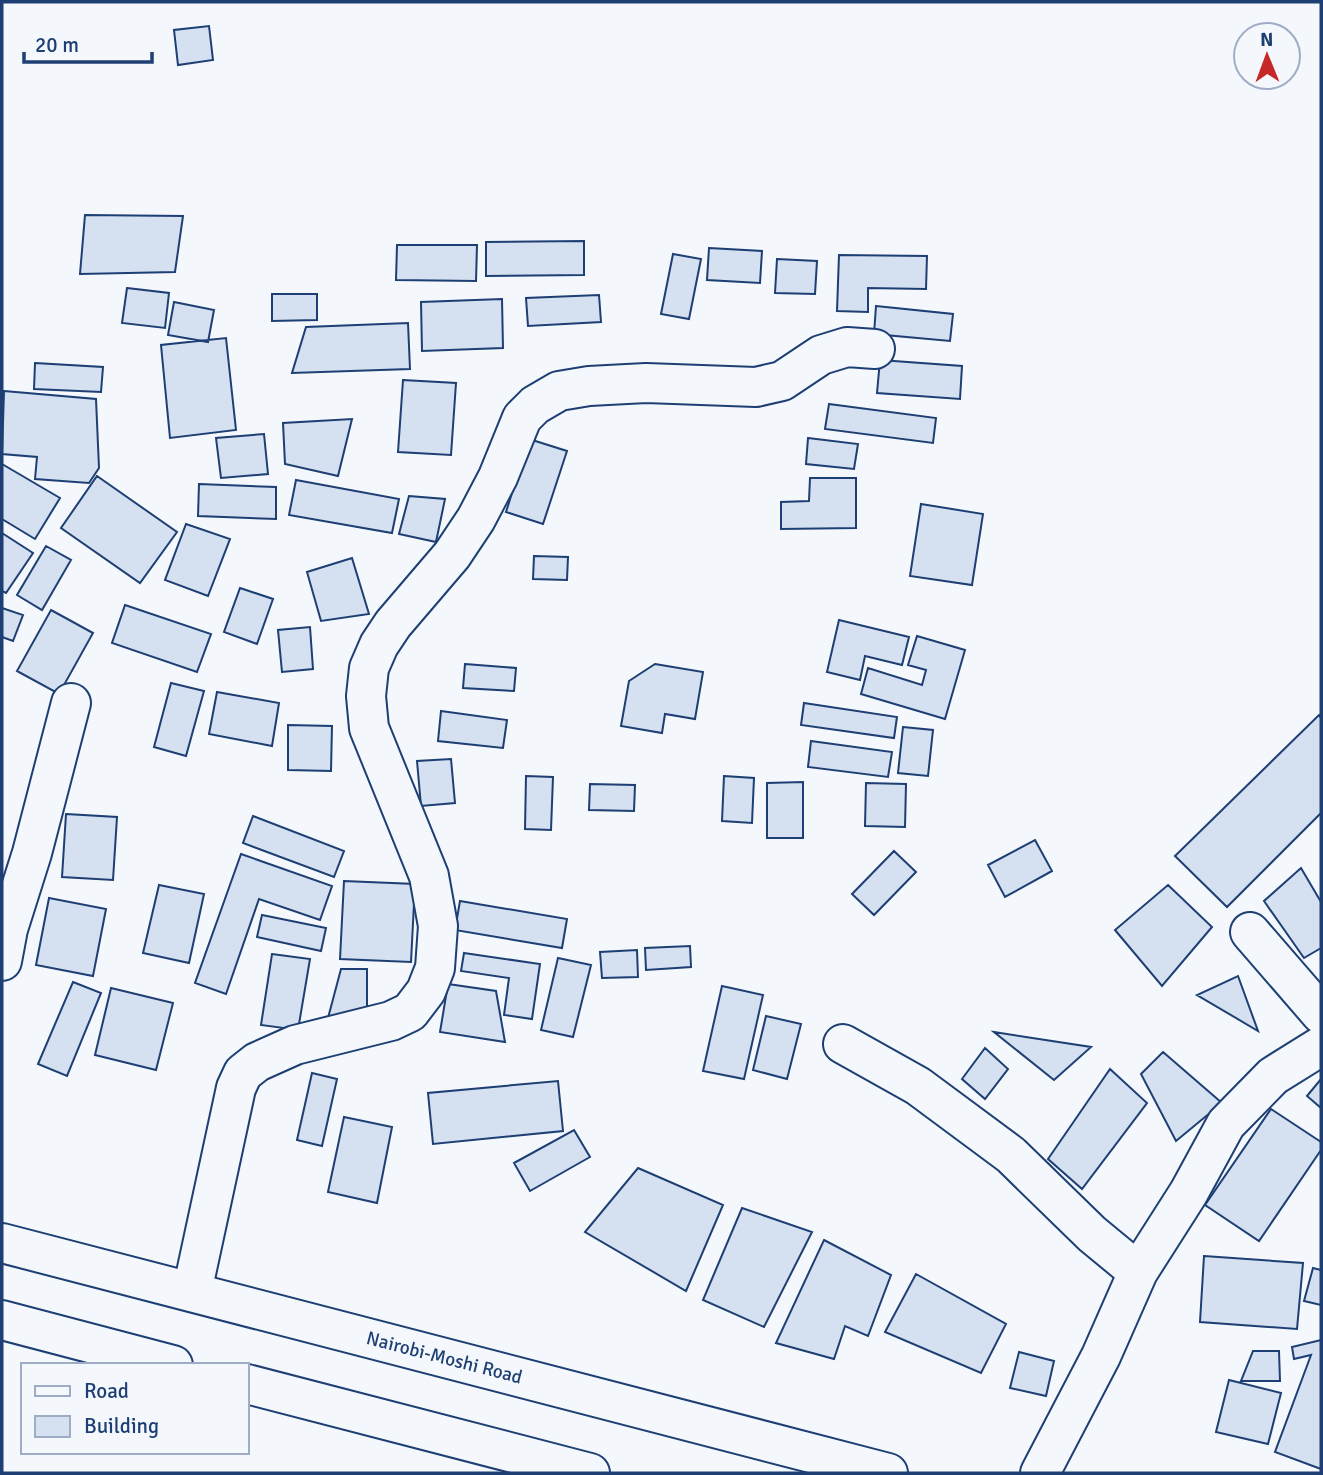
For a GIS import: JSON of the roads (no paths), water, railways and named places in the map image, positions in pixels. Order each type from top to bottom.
[{"type":"main road","points":[[192,1292],[236,1088],[243,1073],[257,1062],[295,1045],[391,1021],[410,1012],[426,990],[435,968],[438,926],[429,876],[369,728],[366,696],[369,668],[379,645],[393,624],[452,555],[476,519],[498,477],[522,418],[535,405],[559,391],[589,386],[646,383],[756,387],[782,381],[821,355],[847,347],[875,349]]},
{"type":"main road","points":[[2,961],[8,929],[32,853],[71,703]]},
{"type":"main road","points":[[1251,932],[1321,1013]]},
{"type":"main road","points":[[843,1044],[918,1086],[1011,1155],[1092,1234],[1138,1272]]},
{"type":"main road","points":[[1040,1473],[1101,1356],[1138,1272],[1189,1192],[1226,1124],[1273,1076],[1321,1045]]},
{"type":"main road","name":"Nairobi-Moshi Road","points":[[2,1242],[888,1473]]},
{"type":"main road","points":[[2,1320],[165,1363]]},
{"type":"main road","points":[[248,1384],[590,1473]]}]
